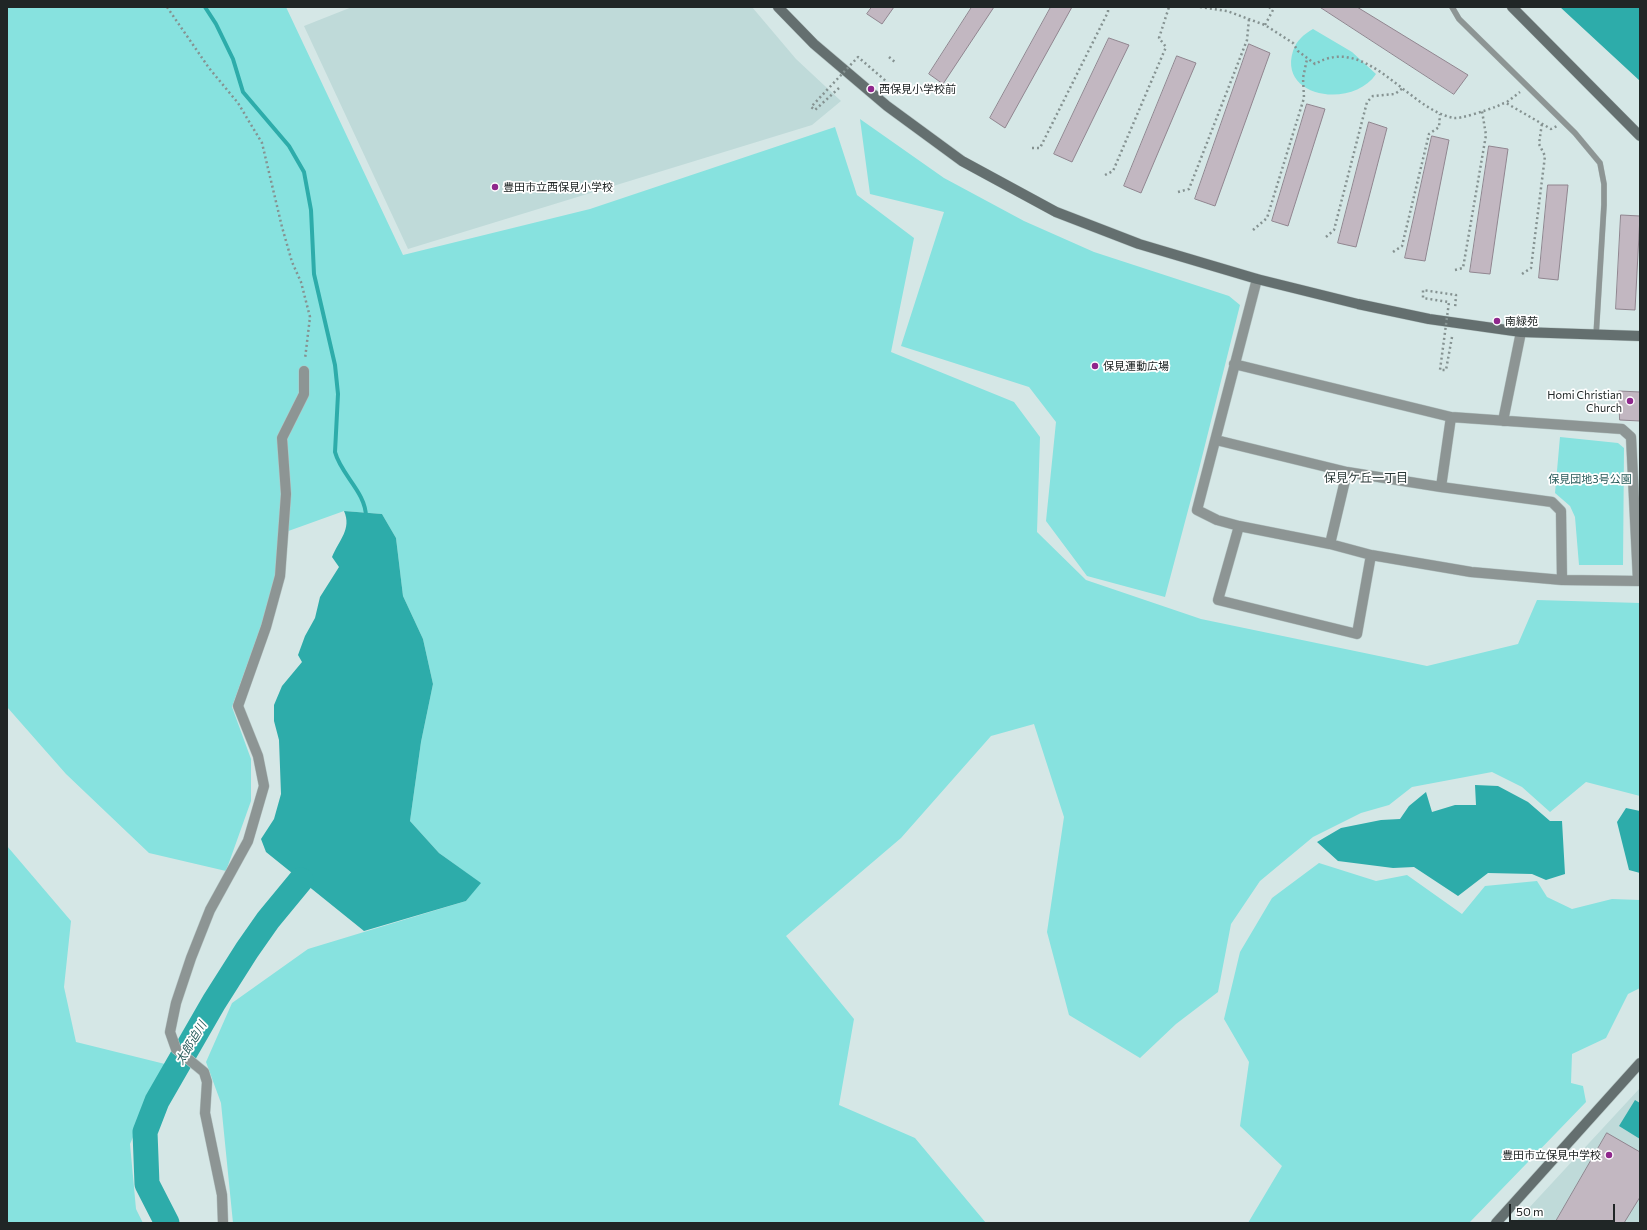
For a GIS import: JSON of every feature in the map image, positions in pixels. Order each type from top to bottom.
[{"type":"street","points":[[778,7],[814,44],[887,106],[962,161],[1056,212],[1139,244],[1257,279],[1358,304],[1429,319],[1521,332],[1596,336],[1640,336]]},
{"type":"street","points":[[1512,7],[1526,23],[1640,136]]},
{"type":"street","points":[[1234,364],[1451,417],[1622,429],[1631,437],[1639,581],[1562,580],[1471,572],[1371,555],[1330,544],[1239,526],[1217,520],[1197,510],[1216,440],[1234,364],[1257,279]]},
{"type":"street","points":[[1503,421],[1521,332]]},
{"type":"street","points":[[223,1223],[222,1195],[205,1113],[207,1082],[204,1072],[176,1050],[170,1032],[176,1003],[210,910],[248,841],[264,786],[258,756],[238,706],[266,626],[280,576],[286,494],[282,438],[304,394],[304,371]]},
{"type":"street","points":[[1441,488],[1451,417]]},
{"type":"street","points":[[1216,440],[1347,472],[1441,488],[1552,502],[1561,511],[1562,580]]},
{"type":"street","points":[[1330,544],[1347,472]]},
{"type":"street","points":[[1239,526],[1218,600],[1357,634],[1371,555]]},
{"type":"street","points":[[1496,1223],[1640,1064]]},
{"type":"lane","points":[[1452,7],[1459,19],[1575,133],[1600,163],[1604,184],[1604,205],[1596,336]]},
{"type":"path","points":[[167,7],[209,68],[238,103],[262,143],[282,227],[292,262],[301,282],[310,317],[304,371]]},
{"type":"path","points":[[1032,148],[1040,148],[1108,12],[1108,7]]},
{"type":"path","points":[[1105,175],[1113,171],[1166,46],[1159,38],[1169,7]]},
{"type":"path","points":[[1200,7],[1227,11],[1265,25],[1293,43],[1307,59],[1315,64],[1324,58],[1334,56],[1361,60],[1440,114],[1456,118],[1482,111],[1506,103],[1523,88]]},
{"type":"path","points":[[1265,25],[1273,10],[1269,7]]},
{"type":"path","points":[[1178,192],[1189,189],[1247,40],[1248,18]]},
{"type":"path","points":[[839,88],[815,110],[811,107],[858,57],[887,82]]},
{"type":"path","points":[[889,57],[896,63]]},
{"type":"path","points":[[1253,230],[1267,218],[1304,98],[1303,78],[1307,59]]},
{"type":"path","points":[[1326,237],[1334,230],[1367,102],[1373,96],[1395,94],[1403,88]]},
{"type":"path","points":[[1506,103],[1551,129],[1559,124]]},
{"type":"path","points":[[1455,270],[1463,268],[1486,135],[1482,111]]},
{"type":"path","points":[[1393,252],[1402,246],[1429,134],[1439,127],[1440,114]]},
{"type":"path","points":[[1522,274],[1531,268],[1545,156],[1539,144],[1542,123]]},
{"type":"path","points":[[1452,337],[1446,370],[1440,370],[1449,302],[1423,298],[1423,290],[1456,295],[1455,309]]},
{"type":"shaded area","name":"豊田市立西保見小学校","points":[[352,7],[752,7],[796,59],[841,101],[812,125],[408,249],[304,26]]},
{"type":"shaded area","points":[[1560,7],[1640,7],[1640,81]]},
{"type":"shaded area","points":[[344,511],[382,514],[396,538],[403,596],[423,639],[433,684],[421,742],[410,821],[439,853],[481,883],[466,901],[364,931],[266,852],[261,839],[274,819],[281,794],[279,740],[274,721],[274,705],[282,686],[302,662],[298,655],[305,636],[315,618],[320,597],[339,567],[332,557],[346,529],[346,517]]},
{"type":"shaded area","points":[[1475,785],[1498,786],[1528,802],[1550,821],[1562,821],[1565,874],[1546,880],[1532,874],[1488,873],[1458,896],[1414,867],[1393,868],[1338,861],[1317,842],[1341,828],[1381,820],[1400,819],[1409,806],[1426,792],[1432,812],[1455,805],[1476,805]]},
{"type":"shaded area","points":[[1626,808],[1640,811],[1640,873],[1629,870],[1617,822]]},
{"type":"shaded area","name":"豊田市立保見中学校","points":[[1640,1088],[1640,1223],[1515,1223]]},
{"type":"shaded area","points":[[1635,1100],[1640,1103],[1640,1139],[1619,1126]]},
{"type":"green space","points":[[7,7],[286,7],[403,255],[590,209],[835,127],[857,195],[914,238],[891,352],[1014,402],[1040,437],[1037,532],[1086,580],[1201,619],[1427,666],[1518,644],[1537,600],[1640,603],[1640,796],[1586,782],[1550,812],[1522,787],[1492,772],[1412,787],[1389,805],[1361,813],[1313,837],[1260,881],[1231,924],[1218,992],[1176,1024],[1140,1058],[1069,1015],[1047,932],[1064,817],[1034,724],[991,736],[901,838],[786,936],[854,1019],[839,1105],[915,1138],[986,1223],[233,1223],[221,1103],[206,1062],[232,1003],[308,949],[466,901],[480,883],[439,853],[410,821],[421,742],[433,684],[423,639],[403,596],[396,538],[382,514],[344,511],[280,534],[279,576],[232,707],[251,759],[251,801],[226,871],[149,853],[66,774],[7,707]]},
{"type":"green space","points":[[1313,29],[1352,52],[1376,74],[1365,85],[1351,92],[1336,94],[1320,93],[1307,88],[1296,79],[1291,67],[1293,51],[1296,44],[1306,33]]},
{"type":"green space","name":"保見運動広場","points":[[860,119],[944,178],[1024,221],[1094,252],[1229,296],[1240,305],[1165,597],[1087,576],[1046,521],[1056,422],[1029,387],[901,346],[944,212],[870,194]]},
{"type":"green space","name":"保見団地3号公園","points":[[1560,437],[1618,443],[1624,448],[1623,565],[1579,565],[1575,517],[1570,506],[1555,493]]},
{"type":"green space","points":[[7,846],[71,921],[64,987],[76,1042],[165,1064],[130,1144],[136,1209],[143,1223],[7,1223]]},
{"type":"green space","points":[[1319,863],[1376,881],[1407,875],[1462,914],[1485,886],[1537,881],[1547,897],[1572,909],[1612,899],[1640,900],[1640,988],[1628,994],[1606,1038],[1572,1054],[1571,1083],[1583,1086],[1586,1102],[1469,1223],[1248,1223],[1282,1166],[1240,1126],[1249,1062],[1224,1019],[1240,952],[1272,898]]},
{"type":"building","points":[[872,7],[894,7],[882,24],[867,14]]},
{"type":"building","points":[[972,7],[994,7],[943,84],[929,74]]},
{"type":"building","points":[[1051,7],[1072,7],[1005,128],[990,118]]},
{"type":"building","points":[[1320,7],[1357,7],[1468,75],[1454,94]]},
{"type":"building","points":[[1109,38],[1129,45],[1072,162],[1054,154]]},
{"type":"building","points":[[1249,44],[1270,53],[1215,206],[1195,199]]},
{"type":"building","points":[[1177,56],[1196,63],[1141,193],[1124,186]]},
{"type":"building","points":[[1307,104],[1325,109],[1288,226],[1272,221]]},
{"type":"building","points":[[1369,122],[1387,128],[1356,247],[1338,243]]},
{"type":"building","points":[[1432,136],[1449,140],[1425,261],[1405,258]]},
{"type":"building","points":[[1489,146],[1508,149],[1490,274],[1470,272]]},
{"type":"building","points":[[1548,185],[1568,185],[1558,280],[1539,278]]},
{"type":"building","points":[[1621,215],[1640,216],[1635,310],[1616,309]]},
{"type":"building","name":"Homi Christian Church","points":[[1619,391],[1640,392],[1640,421],[1620,420]]},
{"type":"building","points":[[1607,1133],[1640,1152],[1640,1197],[1624,1223],[1555,1223]]},
{"type":"waterway","points":[[205,7],[216,24],[233,59],[243,92],[289,146],[304,172],[311,210],[314,274],[335,365],[338,394],[335,452],[342,468],[362,500],[366,517]]},
{"type":"waterway","name":"太郎迫川","points":[[167,1223],[147,1184],[145,1132],[157,1101],[214,1002],[247,950],[268,920],[301,880]]},
{"type":"place","name":"西保見小学校前","points":[[871,89]]},
{"type":"place","name":"豊田市立西保見小学校","points":[[495,187]]},
{"type":"place","name":"南緑苑","points":[[1497,321]]},
{"type":"place","name":"保見運動広場","points":[[1095,366]]},
{"type":"place","name":"Homi Christian Church","points":[[1630,401]]},
{"type":"place","name":"豊田市立保見中学校","points":[[1609,1155]]},
{"type":"district","name":"保見ケ丘一丁目","points":[[1366,478]]}]
